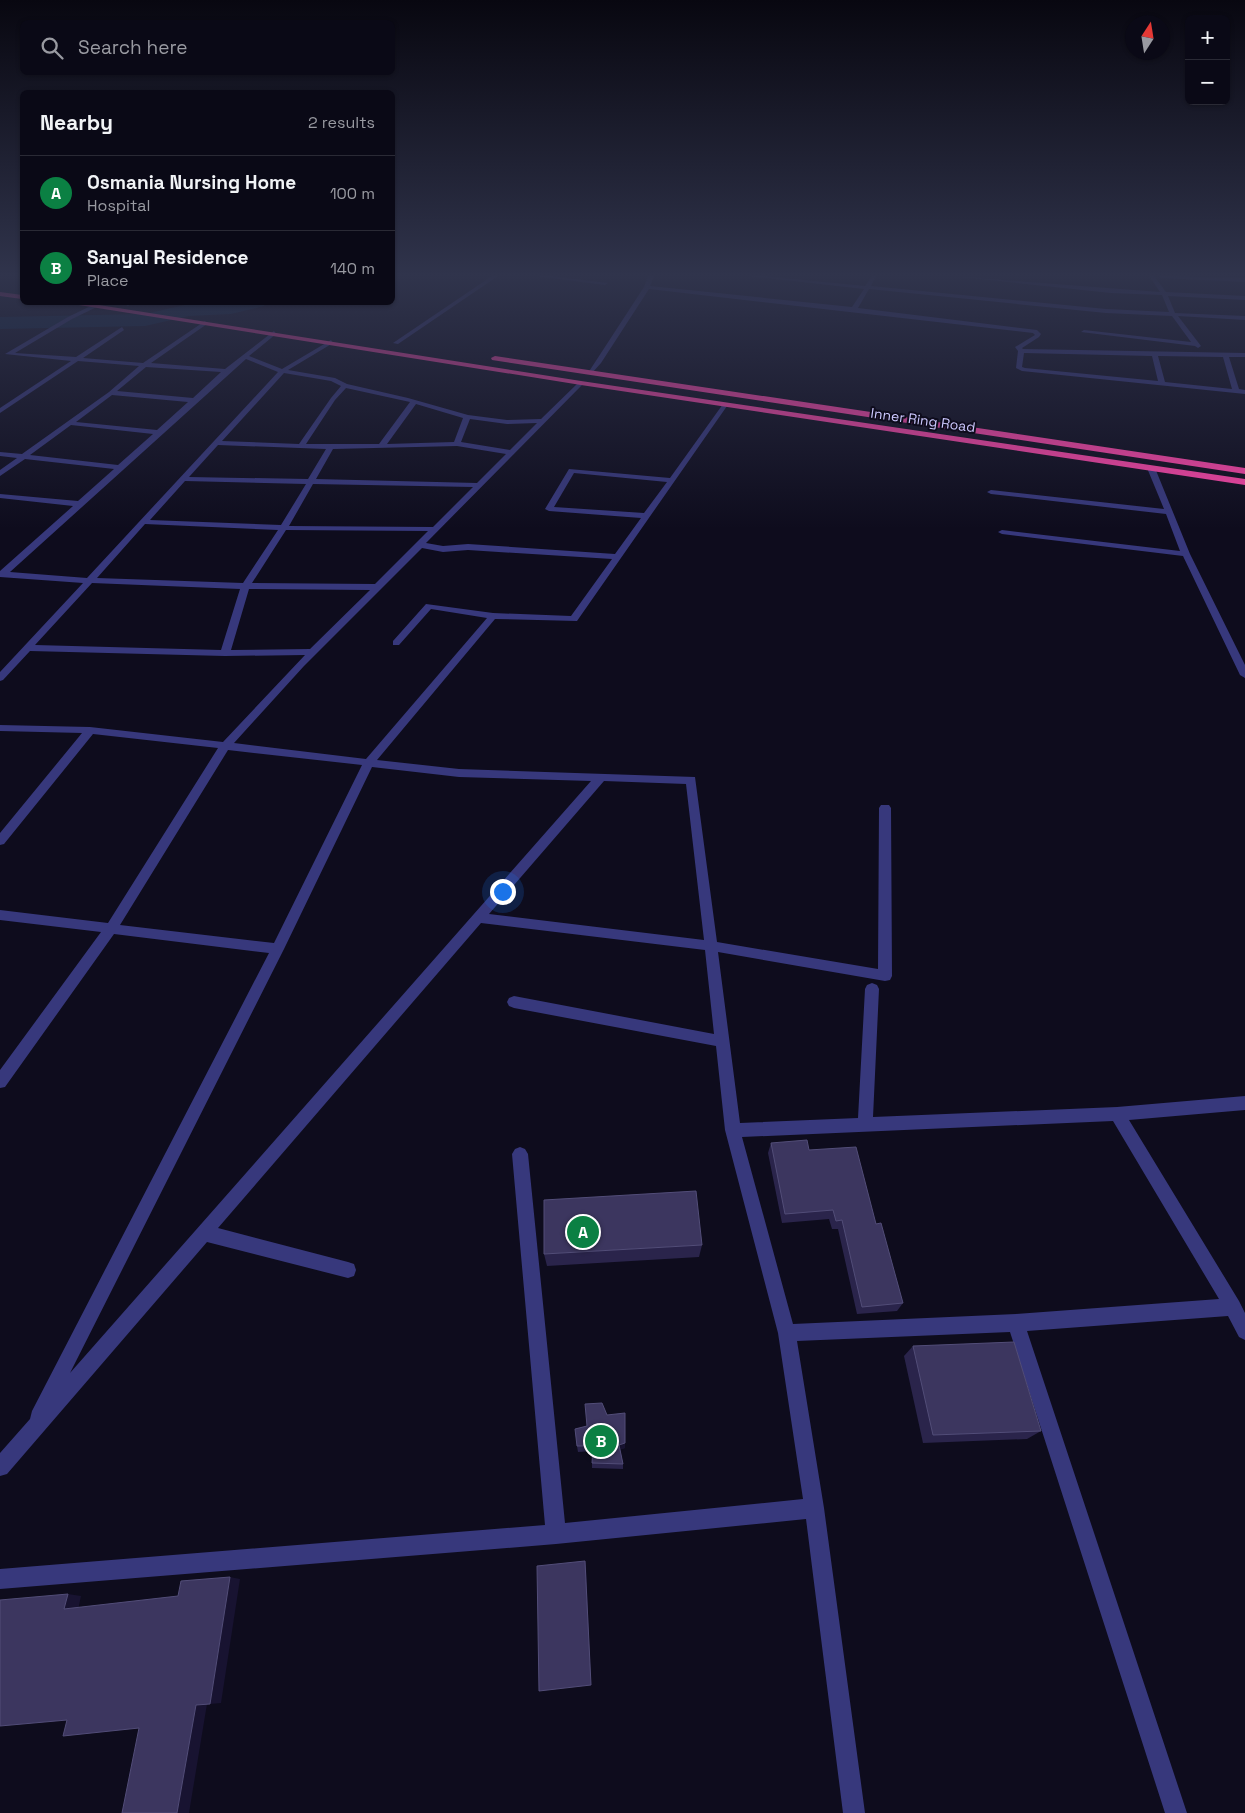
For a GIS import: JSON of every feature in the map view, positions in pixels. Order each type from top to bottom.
[{"type":"highway","name":"Inner Ring Road","points":[[445,361],[725,405],[1245,482]]},
{"type":"highway","name":"Inner Ring Road","points":[[512,361],[1245,471]]},
{"type":"street","points":[[0,411],[74,361]]},
{"type":"street","points":[[103,361],[226,371]]},
{"type":"street","points":[[0,474],[111,393],[150,361]]},
{"type":"street","points":[[2,574],[239,361]]},
{"type":"street","points":[[256,361],[282,371],[333,380],[345,386],[467,417],[507,422],[545,421]]},
{"type":"street","points":[[0,678],[282,371],[300,361]]},
{"type":"street","points":[[590,372],[601,361]]},
{"type":"street","points":[[1020,361],[1019,368],[1024,370],[1090,373],[1162,384],[1245,392]]},
{"type":"street","points":[[1156,361],[1162,384]]},
{"type":"street","points":[[1227,361],[1236,392]]},
{"type":"street","points":[[0,1082],[110,930],[225,746],[312,652],[581,383]]},
{"type":"street","points":[[301,446],[333,399],[345,386]]},
{"type":"street","points":[[111,393],[194,400]]},
{"type":"street","points":[[381,446],[414,402]]},
{"type":"street","points":[[396,643],[429,606],[493,616],[574,619],[725,405]]},
{"type":"street","points":[[456,444],[467,417]]},
{"type":"street","points":[[69,423],[159,432]]},
{"type":"street","points":[[217,443],[301,446],[456,444],[513,453]]},
{"type":"street","points":[[225,654],[245,587],[284,528],[331,446]]},
{"type":"street","points":[[0,454],[122,468]]},
{"type":"street","points":[[1151,468],[1186,554],[1245,675]]},
{"type":"street","points":[[647,516],[549,509],[572,471],[672,480]]},
{"type":"street","points":[[184,479],[481,485]]},
{"type":"street","points":[[991,492],[1169,512]]},
{"type":"street","points":[[0,496],[80,504]]},
{"type":"street","points":[[144,522],[284,528],[436,529]]},
{"type":"street","points":[[1002,532],[1186,554]]},
{"type":"street","points":[[421,545],[443,549],[468,547],[618,557]]},
{"type":"street","points":[[2,574],[88,582],[245,587],[378,587]]},
{"type":"street","points":[[30,1433],[278,949],[369,762],[493,616]]},
{"type":"street","points":[[26,648],[225,654],[312,652]]},
{"type":"street","points":[[0,728],[90,730],[459,773],[691,780],[733,1130],[787,1333],[814,1508],[854,1813]]},
{"type":"street","points":[[0,841],[90,730]]},
{"type":"street","points":[[0,1467],[600,778]]},
{"type":"street","points":[[479,918],[711,946],[885,976],[885,808]]},
{"type":"street","points":[[0,914],[110,930],[278,949]]},
{"type":"street","points":[[865,1124],[872,989]]},
{"type":"street","points":[[514,1002],[722,1041]]},
{"type":"street","points":[[733,1130],[1117,1114],[1245,1103]]},
{"type":"street","points":[[1117,1114],[1233,1307],[1245,1331]]},
{"type":"street","points":[[520,1154],[556,1534]]},
{"type":"street","points":[[205,1233],[348,1270]]},
{"type":"street","points":[[787,1333],[1016,1323],[1233,1307]]},
{"type":"street","points":[[1016,1323],[1176,1813]]},
{"type":"street","points":[[0,1580],[556,1534],[814,1508]]},
{"type":"building","points":[[807,1140],[809,1150],[856,1147],[876,1224],[881,1223],[903,1303],[862,1307],[842,1220],[836,1221],[833,1210],[785,1214],[771,1143]]},
{"type":"building","points":[[696,1191],[702,1245],[544,1254],[544,1200]]},
{"type":"building","points":[[1014,1342],[1041,1431],[933,1435],[913,1346]]},
{"type":"building","points":[[602,1403],[607,1415],[625,1413],[625,1443],[619,1445],[623,1464],[592,1463],[593,1446],[577,1446],[575,1429],[587,1426],[585,1404]]},
{"type":"building","points":[[585,1561],[591,1685],[539,1691],[537,1566]]},
{"type":"building","points":[[230,1577],[210,1704],[196,1705],[177,1813],[122,1813],[139,1728],[63,1736],[67,1720],[0,1726],[0,1600],[68,1594],[64,1609],[178,1596],[181,1581]]},
{"type":"place","name":"Osmania Nursing Home","points":[[583,1232]]},
{"type":"place","name":"Sanyal Residence","points":[[601,1441]]}]
